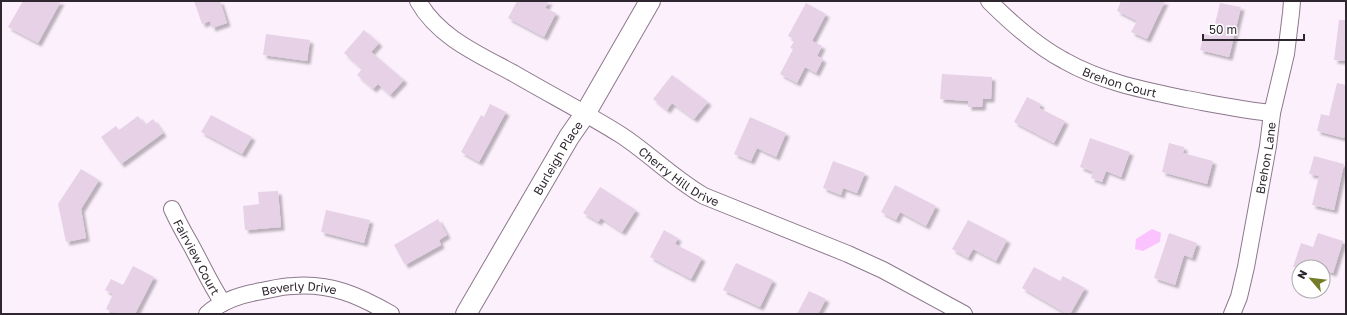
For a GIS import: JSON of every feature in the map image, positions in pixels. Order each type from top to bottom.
[{"type":"street","name":"Cherry Hill Drive","points":[[418,1],[424,12],[448,35],[622,136],[689,187],[704,196],[848,254],[883,270],[964,314]]},
{"type":"street","name":"Burleigh Place","points":[[466,314],[569,137],[585,114],[650,1]]},
{"type":"street","name":"Brehon Court","points":[[989,1],[1043,47],[1064,61],[1099,77],[1145,91],[1243,110],[1272,113]]},
{"type":"street","name":"Brehon Lane","points":[[1232,314],[1239,297],[1246,267],[1268,146],[1272,113],[1286,54],[1292,1]]},
{"type":"street","name":"Fairview Court","points":[[172,209],[203,270],[222,303]]},
{"type":"street","name":"Beverly Drive","points":[[207,314],[222,303],[242,295],[291,286],[316,286],[353,294],[367,300],[391,314]]},
{"type":"shaded area","points":[[1152,229],[1161,233],[1160,242],[1143,251],[1135,249],[1136,239]]},
{"type":"building","points":[[23,1],[61,1],[38,43],[8,27]]},
{"type":"building","points":[[194,1],[220,1],[227,23],[212,28],[210,21],[202,24]]},
{"type":"building","points":[[517,1],[549,1],[545,8],[556,13],[544,37],[508,18]]},
{"type":"building","points":[[1121,1],[1165,1],[1147,39],[1131,32],[1137,21],[1117,11]]},
{"type":"building","points":[[806,3],[826,14],[812,41],[822,46],[817,56],[823,59],[816,73],[805,67],[797,83],[780,74],[793,49],[790,48],[795,40],[788,36]]},
{"type":"building","points":[[1220,3],[1241,7],[1229,57],[1200,50],[1204,34],[1212,36]]},
{"type":"building","points":[[1339,20],[1346,20],[1346,61],[1334,60]]},
{"type":"building","points":[[364,30],[379,43],[371,52],[404,80],[390,95],[378,84],[373,89],[357,75],[362,69],[344,53]]},
{"type":"building","points":[[266,34],[310,40],[307,61],[263,55]]},
{"type":"building","points":[[942,74],[992,77],[991,99],[983,99],[982,107],[968,107],[968,101],[940,99]]},
{"type":"building","points":[[672,75],[708,102],[694,119],[672,103],[667,110],[653,99]]},
{"type":"building","points":[[1337,83],[1346,85],[1346,132],[1344,138],[1317,131],[1321,114],[1329,116]]},
{"type":"building","points":[[1027,97],[1041,104],[1039,108],[1065,121],[1054,143],[1014,122]]},
{"type":"building","points":[[490,104],[506,112],[479,162],[461,152],[481,115],[484,117]]},
{"type":"building","points":[[211,115],[252,137],[242,154],[201,132]]},
{"type":"building","points":[[138,116],[145,125],[153,119],[163,133],[121,164],[101,137],[116,126],[119,130]]},
{"type":"building","points":[[750,117],[786,133],[776,157],[757,148],[751,161],[734,154]]},
{"type":"building","points":[[1090,138],[1130,152],[1121,177],[1106,171],[1102,182],[1091,178],[1093,172],[1080,167]]},
{"type":"building","points":[[1169,143],[1184,147],[1183,153],[1213,161],[1207,184],[1162,172]]},
{"type":"building","points":[[1314,156],[1344,164],[1334,210],[1312,205],[1319,176],[1309,174]]},
{"type":"building","points":[[833,161],[865,173],[857,193],[843,188],[841,195],[823,188]]},
{"type":"building","points":[[81,169],[99,180],[81,209],[86,238],[66,242],[58,204]]},
{"type":"building","points":[[895,185],[936,206],[926,226],[900,212],[896,220],[881,212]]},
{"type":"building","points":[[600,187],[636,210],[622,232],[601,218],[598,222],[583,213]]},
{"type":"building","points":[[278,191],[281,227],[245,230],[243,206],[259,204],[258,192]]},
{"type":"building","points":[[326,210],[370,220],[364,243],[321,232]]},
{"type":"building","points":[[438,219],[447,235],[439,240],[441,245],[405,265],[394,245]]},
{"type":"building","points":[[968,220],[1007,240],[996,261],[973,249],[968,258],[952,249]]},
{"type":"building","points":[[664,230],[678,238],[675,244],[702,258],[691,279],[650,257]]},
{"type":"building","points":[[1169,233],[1197,243],[1192,258],[1184,255],[1175,285],[1154,278]]},
{"type":"building","points":[[1318,233],[1343,241],[1333,273],[1331,272],[1331,259],[1296,259],[1301,243],[1313,247]]},
{"type":"building","points":[[736,263],[773,280],[760,307],[723,290]]},
{"type":"building","points":[[133,266],[154,277],[135,314],[117,314],[106,309],[113,294],[105,290],[111,279],[123,285]]},
{"type":"building","points":[[1034,267],[1060,281],[1063,276],[1085,288],[1070,314],[1067,314],[1022,288]]},
{"type":"building","points":[[809,291],[826,299],[818,314],[797,314]]}]
